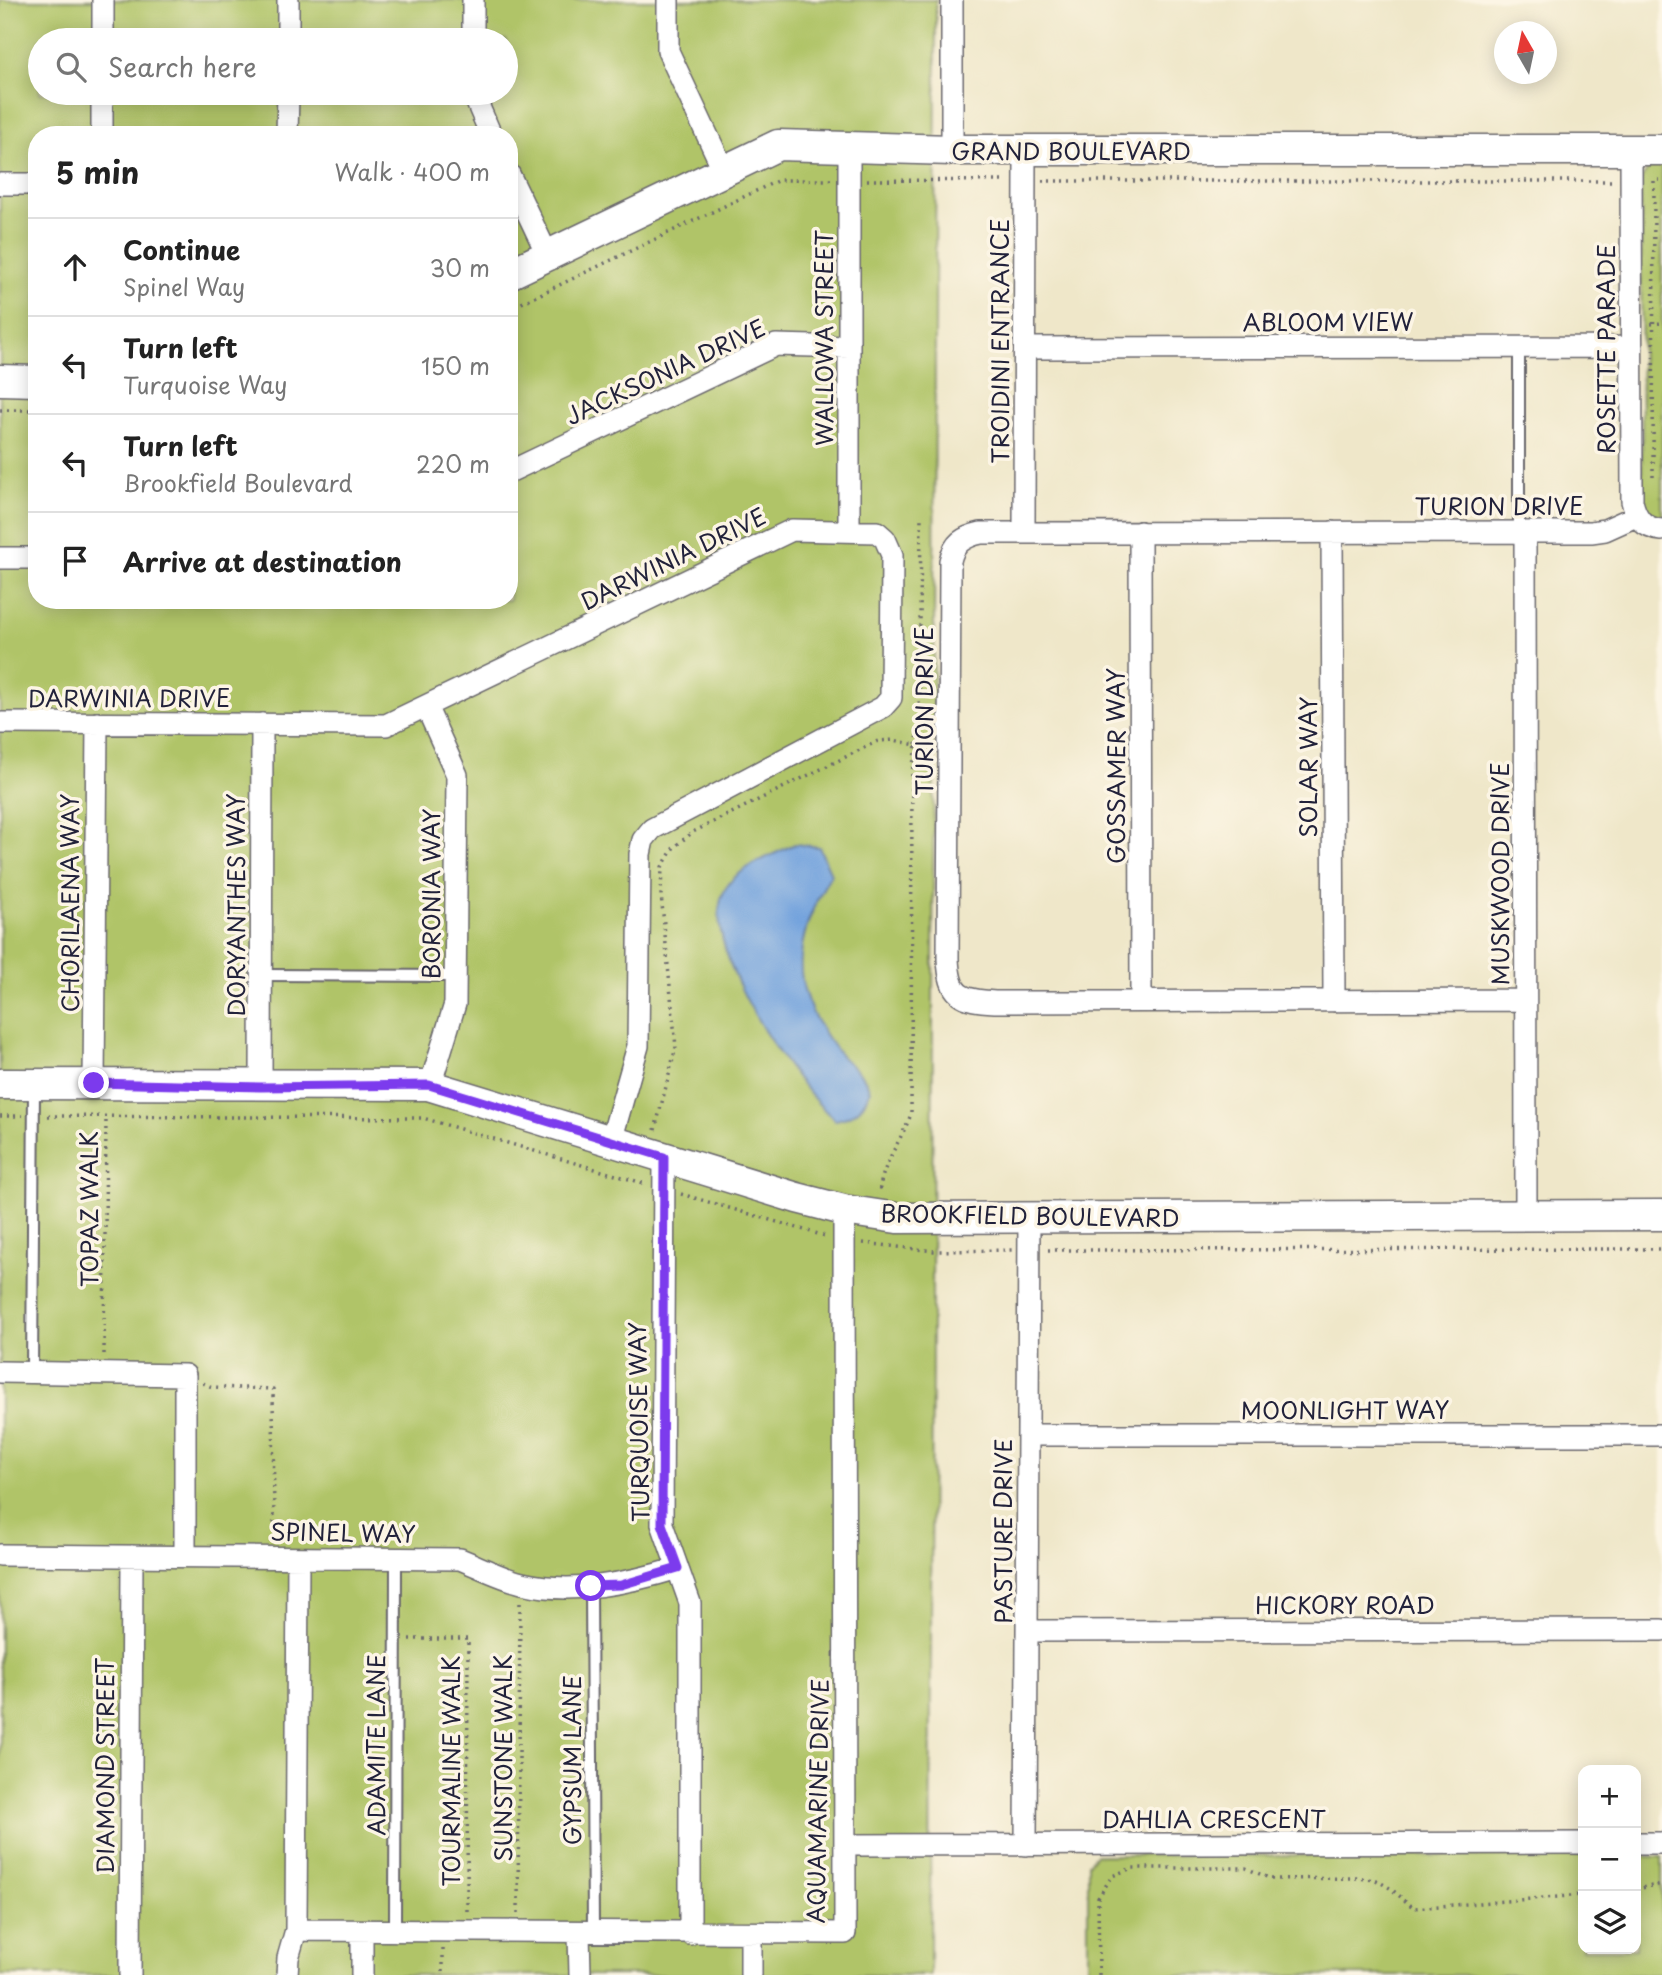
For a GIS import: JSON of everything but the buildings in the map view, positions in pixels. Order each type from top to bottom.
[{"type":"street","points":[[103,0],[103,28]]},
{"type":"street","points":[[288,0],[288,28]]},
{"type":"street","points":[[473,0],[473,28]]},
{"type":"street","points":[[668,0],[667,51],[724,172]]},
{"type":"street","points":[[951,150],[952,0]]},
{"type":"street","points":[[102,105],[102,126]]},
{"type":"street","points":[[287,126],[288,105]]},
{"type":"street","points":[[478,105],[487,126]]},
{"type":"street","name":"GRAND BOULEVARD","points":[[518,270],[778,145],[951,150],[1662,150]]},
{"type":"street","name":"WALLOWA STREET","points":[[849,148],[849,529]]},
{"type":"street","name":"TROIDINI ENTRANCE","points":[[1024,532],[1026,149]]},
{"type":"street","name":"ROSETTE PARADE","points":[[1631,150],[1632,501],[1636,516]]},
{"type":"street","points":[[0,184],[28,184]]},
{"type":"street","points":[[518,193],[548,256]]},
{"type":"street","name":"JACKSONIA DRIVE","points":[[518,468],[776,345],[849,347]]},
{"type":"street","name":"ABLOOM VIEW","points":[[1025,348],[1632,347]]},
{"type":"street","points":[[0,380],[28,381]]},
{"type":"street","points":[[1636,516],[1644,525],[1662,530]]},
{"type":"street","name":"TURION DRIVE","points":[[1525,1000],[973,1001],[952,987],[949,976],[950,561],[953,549],[961,539],[971,535],[1024,532],[1605,530],[1636,516]]},
{"type":"street","name":"DARWINIA DRIVE","points":[[0,723],[386,725],[793,530],[849,529],[877,532],[885,539],[892,555],[891,698],[883,707],[652,829],[643,840],[640,854],[638,1046],[611,1141]]},
{"type":"street","name":"GOSSAMER WAY","points":[[1140,532],[1141,1001]]},
{"type":"street","name":"SOLAR WAY","points":[[1332,532],[1334,1001]]},
{"type":"street","name":"MUSKWOOD DRIVE","points":[[1522,532],[1526,1217]]},
{"type":"street","points":[[0,558],[28,558]]},
{"type":"street","name":"BORONIA WAY","points":[[426,706],[457,775],[455,1004],[429,1086]]},
{"type":"street","name":"CHORILAENA WAY","points":[[94,1083],[97,723]]},
{"type":"street","name":"DORYANTHES WAY","points":[[261,724],[261,1087]]},
{"type":"street","name":"BROOKFIELD BOULEVARD","points":[[0,1084],[429,1086],[844,1210],[897,1218],[1661,1215]]},
{"type":"street","name":"TURQUOISE WAY","points":[[656,1154],[663,1189],[662,1524],[690,1603],[690,1934]]},
{"type":"street","name":"AQUAMARINE DRIVE","points":[[296,1930],[845,1933],[844,1210]]},
{"type":"street","name":"PASTURE DRIVE","points":[[1026,1845],[1029,1217]]},
{"type":"street","points":[[0,1372],[186,1375],[185,1556]]},
{"type":"street","name":"MOONLIGHT WAY","points":[[1029,1435],[1662,1435]]},
{"type":"street","name":"SPINEL WAY","points":[[0,1555],[460,1559],[521,1583],[591,1586],[621,1585],[678,1568]]},
{"type":"street","name":"DIAMOND STREET","points":[[130,1975],[132,1556]]},
{"type":"street","points":[[287,1975],[288,1958],[296,1930],[298,1558]]},
{"type":"street","name":"HICKORY ROAD","points":[[1028,1631],[1662,1630]]},
{"type":"street","name":"DAHLIA CRESCENT","points":[[845,1845],[1578,1843]]},
{"type":"street","points":[[1641,1843],[1662,1843]]},
{"type":"street","points":[[362,1931],[362,1975]]},
{"type":"street","points":[[580,1975],[586,1933]]},
{"type":"street","points":[[751,1934],[751,1975]]},
{"type":"lane","points":[[1518,347],[1522,532]]},
{"type":"lane","points":[[261,975],[455,976]]},
{"type":"lane","points":[[32,1372],[34,1083]]},
{"type":"lane","name":"ADAMITE LANE","points":[[395,1932],[396,1558]]},
{"type":"lane","name":"GYPSUM LANE","points":[[586,1933],[591,1586]]},
{"type":"path","points":[[518,305],[779,180],[1603,180]]},
{"type":"path","points":[[1653,484],[1654,180],[1662,180]]},
{"type":"path","points":[[0,410],[28,411]]},
{"type":"path","points":[[872,1244],[878,1215],[881,1173],[903,1135],[911,1114],[912,773],[919,724],[921,516]]},
{"type":"path","points":[[640,1182],[656,1154],[676,1046],[661,894],[662,867],[674,847],[694,832],[878,741],[894,740],[916,745]]},
{"type":"path","name":"TOPAZ WALK","points":[[0,1116],[106,1116],[104,1374]]},
{"type":"path","points":[[106,1116],[424,1118],[845,1240],[934,1251],[1662,1249]]},
{"type":"path","points":[[186,1375],[212,1387],[273,1389],[274,1557]]},
{"type":"path","name":"SUNSTONE WALK","points":[[518,1933],[521,1583]]},
{"type":"path","name":"TOURMALINE WALK","points":[[396,1639],[468,1639],[467,1933]]},
{"type":"path","points":[[1099,1975],[1098,1898],[1112,1876],[1132,1868],[1247,1868],[1271,1879],[1376,1880],[1414,1908],[1578,1895]]},
{"type":"path","points":[[1641,1888],[1662,1884]]},
{"type":"path","points":[[443,1932],[443,1975]]},
{"type":"green space","points":[[0,0],[936,0],[930,1975],[0,1975]]},
{"type":"green space","points":[[1662,164],[1662,521],[1647,510],[1642,499],[1641,179],[1649,168]]},
{"type":"green space","points":[[1096,1855],[1578,1856],[1578,1954],[1641,1954],[1641,1856],[1662,1857],[1662,1975],[1088,1975],[1088,1863]]},
{"type":"water","points":[[795,844],[819,847],[831,874],[808,921],[803,943],[803,985],[809,1006],[821,1028],[864,1079],[870,1091],[857,1111],[848,1117],[835,1120],[797,1078],[755,1015],[725,950],[719,920],[722,896],[734,878],[753,864]]},
{"type":"route","points":[[94,1083],[261,1087],[429,1085],[664,1157],[662,1524],[678,1568],[621,1585],[591,1586]]}]
